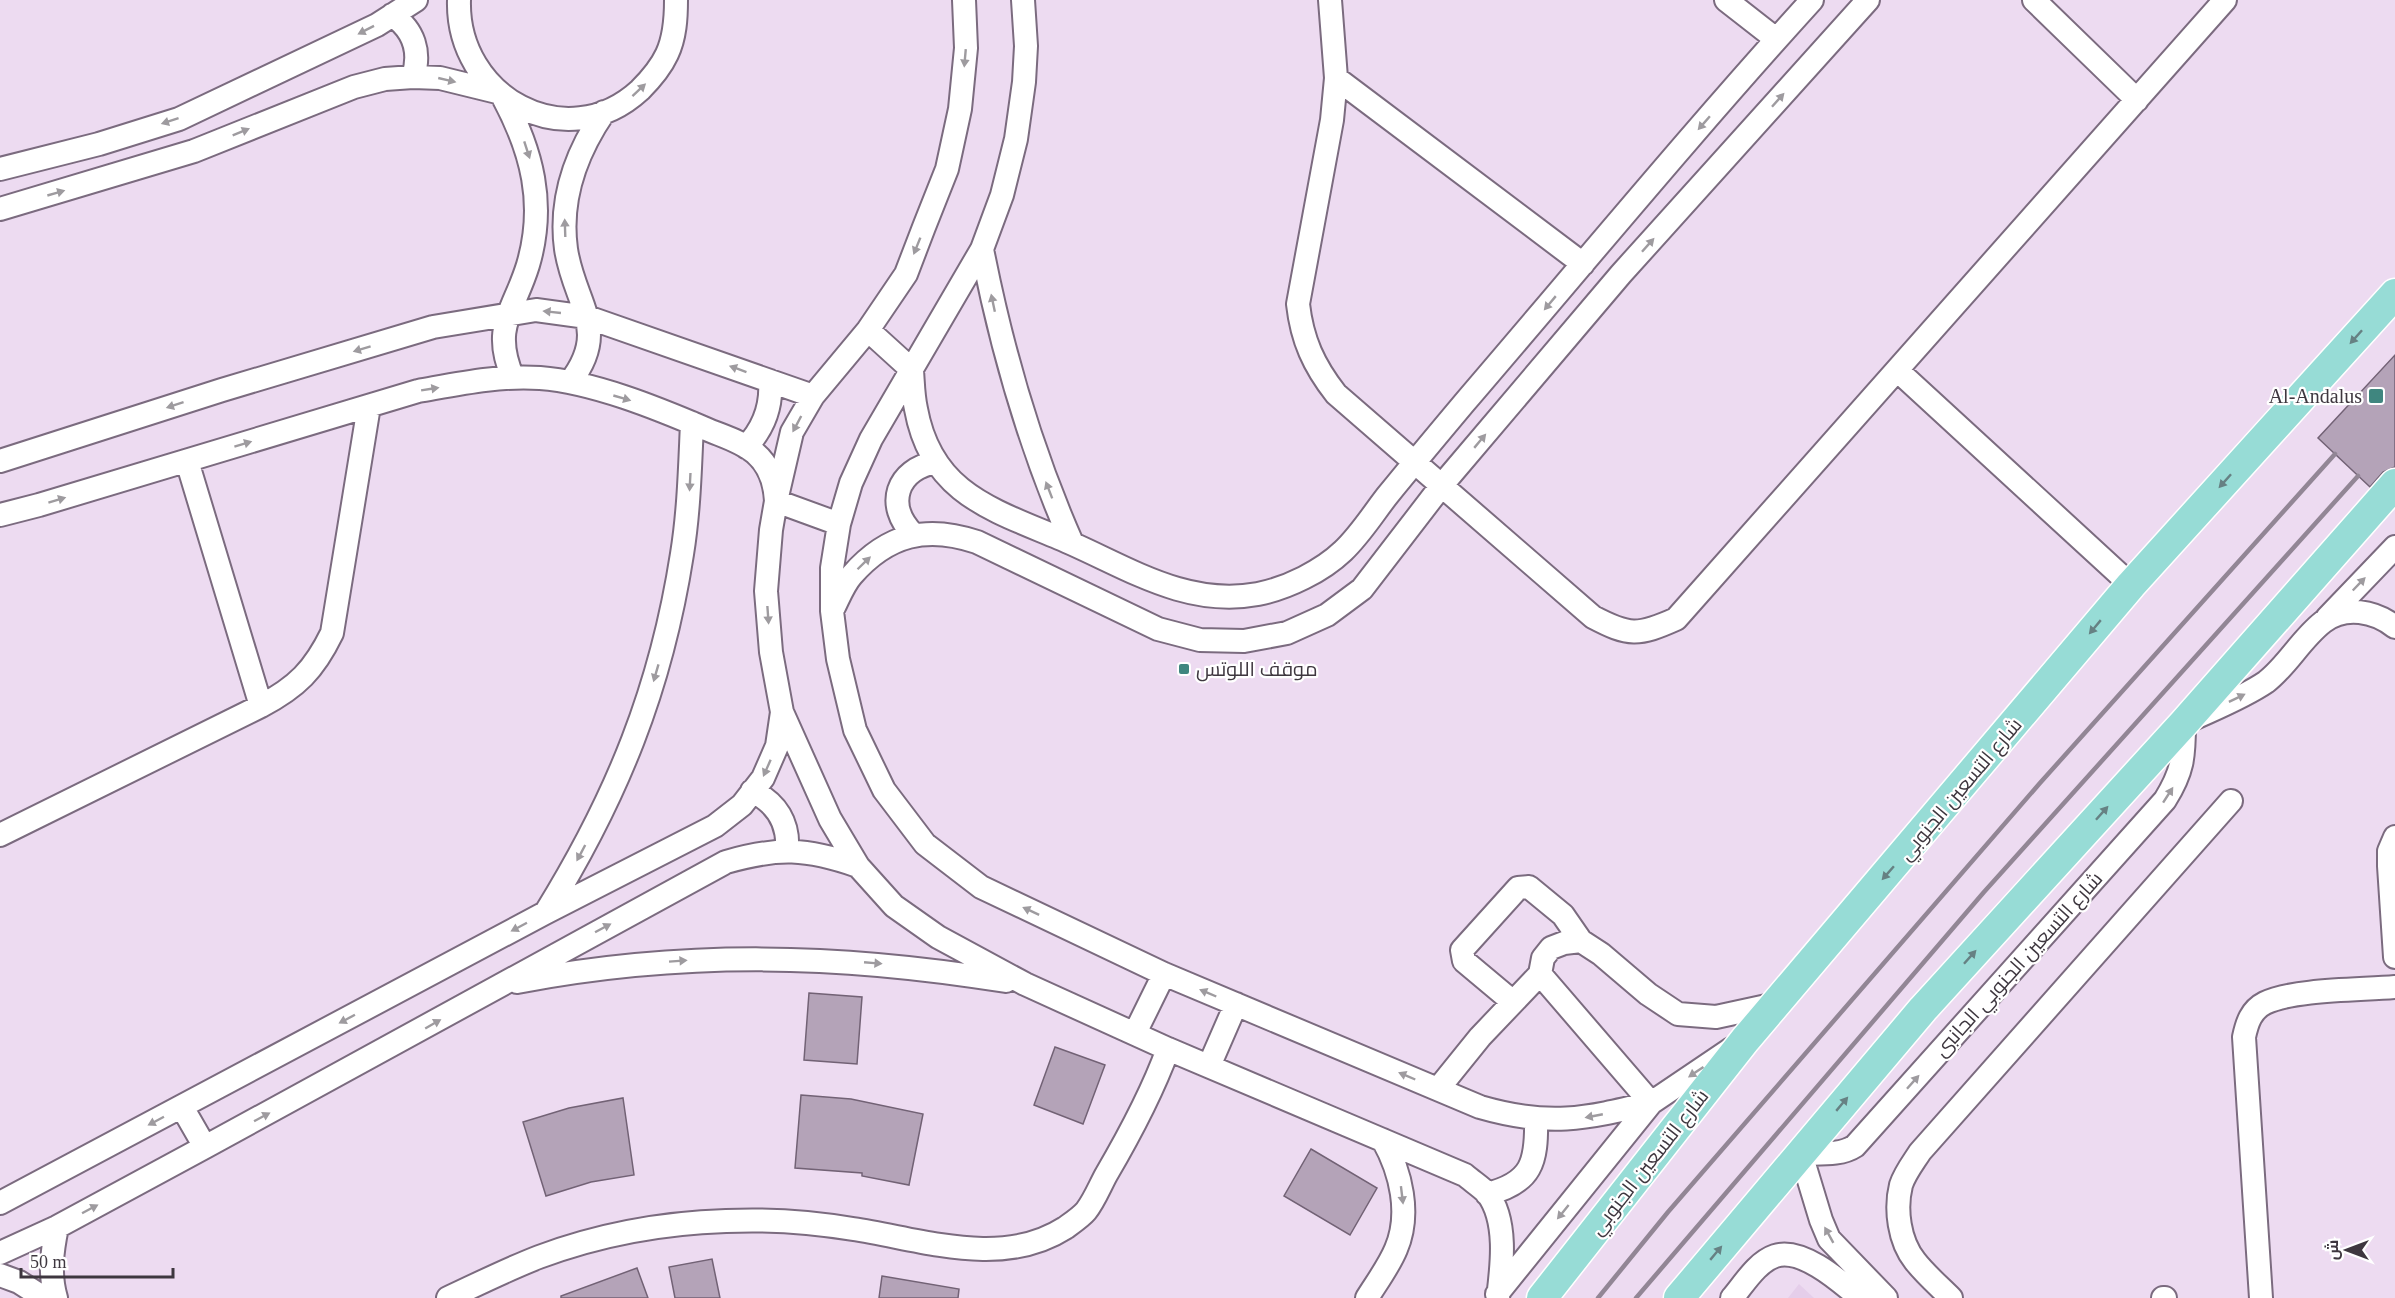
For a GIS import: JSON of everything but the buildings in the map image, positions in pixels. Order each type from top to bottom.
[{"type":"main road","name":"شارع التسعين الجنوبي","points":[[1542,1298],[1745,1040],[2131,585],[2395,294]]},
{"type":"main road","points":[[1679,1298],[1923,1009],[2184,723],[2395,484]]},
{"type":"street","points":[[0,169],[99,144],[179,119],[336,46],[416,0]]},
{"type":"street","points":[[459,0],[459,18],[465,46],[477,71],[500,95],[520,128],[531,161],[536,196],[535,231],[528,265],[507,314],[504,327],[504,347],[513,378]]},
{"type":"street","points":[[0,209],[194,151],[354,87],[385,79],[413,76],[440,78],[500,95],[526,110],[552,117],[578,118],[604,112],[630,99],[652,79],[667,53],[675,25],[676,0]]},
{"type":"street","points":[[964,0],[966,48],[960,109],[947,169],[906,274],[868,330],[813,396],[792,432],[771,530],[766,591],[771,652],[782,712],[830,819],[858,866],[894,906],[938,937],[1025,984],[1168,1049],[1465,1175],[1487,1194],[1496,1213],[1501,1235],[1497,1296]]},
{"type":"street","points":[[1023,0],[1025,55],[1016,139],[1002,195],[982,249],[871,440],[851,483],[839,524],[832,568],[832,611],[838,659],[855,730],[884,790],[925,844],[981,887],[1164,974],[1480,1107],[1508,1115],[1566,1120],[1592,1117],[1651,1103]]},
{"type":"street","points":[[1330,0],[1336,78],[1332,120],[1298,304],[1301,329],[1309,352],[1321,375],[1336,394],[1593,617],[1619,630],[1649,631],[1676,619],[2225,0]]},
{"type":"street","points":[[1726,0],[1776,39]]},
{"type":"street","points":[[868,330],[912,370],[915,408],[920,427],[936,462],[952,483],[972,499],[994,511],[1072,543],[1164,586],[1211,596],[1258,594],[1304,578],[1343,551],[1414,463],[1583,264],[1812,0]]},
{"type":"street","points":[[832,611],[850,576],[878,550],[913,534],[934,533],[956,535],[977,542],[1158,629],[1200,640],[1244,641],[1287,633],[1327,615],[1362,589],[1442,485],[1621,274],[1868,0]]},
{"type":"street","points":[[2034,0],[2137,100]]},
{"type":"street","points":[[392,15],[413,37],[417,57],[413,76]]},
{"type":"street","points":[[1336,78],[1583,264]]},
{"type":"street","points":[[570,382],[581,368],[590,334],[587,317],[572,278],[566,249],[564,220],[575,163],[588,136],[604,112]]},
{"type":"street","points":[[1599,300],[1590,301],[1576,293],[1572,286],[1583,264],[1602,248],[1616,253],[1622,267],[1621,274]]},
{"type":"street","points":[[982,249],[1003,349],[1018,399],[1044,477],[1072,543]]},
{"type":"street","points":[[0,461],[222,390],[434,327],[536,310],[587,317],[813,396]]},
{"type":"street","points":[[1897,370],[2131,585]]},
{"type":"street","points":[[0,514],[39,505],[418,391],[513,378],[541,378],[570,382],[692,423],[746,447],[763,461],[769,471],[776,501]]},
{"type":"street","points":[[746,447],[758,433],[766,417],[770,399],[770,381]]},
{"type":"street","points":[[0,836],[284,694],[304,677],[320,657],[332,633],[369,406]]},
{"type":"street","points":[[545,913],[579,858],[609,800],[634,740],[655,679],[671,616],[683,552],[690,488],[692,423]]},
{"type":"street","points":[[187,460],[261,706]]},
{"type":"street","points":[[913,534],[903,524],[898,511],[897,497],[901,483],[910,472],[922,465],[936,462]]},
{"type":"street","points":[[776,501],[839,524]]},
{"type":"street","points":[[2184,723],[2249,692],[2268,680],[2395,547]]},
{"type":"street","points":[[2324,621],[2338,615],[2374,613],[2395,627]]},
{"type":"street","points":[[0,1203],[545,913],[715,826],[742,805],[763,778],[777,746],[782,712]]},
{"type":"street","name":"شارع التسعين الجنوبي الجانبى","points":[[1800,1154],[1848,1151],[1855,1146],[2165,800],[2179,778],[2184,752],[2184,723]]},
{"type":"street","points":[[752,791],[762,796],[778,810],[786,829],[787,850]]},
{"type":"street","points":[[1951,1298],[1914,1261],[1905,1245],[1898,1206],[1901,1185],[1909,1168],[1920,1152],[2231,801]]},
{"type":"street","points":[[2395,837],[2389,851],[2389,866],[2395,957]]},
{"type":"street","points":[[0,1253],[57,1227],[205,1148],[434,1023],[495,986],[726,862],[758,853],[787,850],[825,855],[858,866]]},
{"type":"street","points":[[1513,1002],[1464,961],[1462,950],[1518,888],[1529,887],[1563,915],[1581,941],[1648,994],[1678,1014],[1716,1017],[1776,1004]]},
{"type":"street","points":[[1438,1089],[1480,1037],[1540,974],[1543,958],[1551,948],[1564,943],[1581,941]]},
{"type":"street","points":[[495,986],[572,972],[714,959],[857,962],[916,967],[1025,984]]},
{"type":"street","points":[[1135,1033],[1164,974]]},
{"type":"street","points":[[1540,974],[1651,1103]]},
{"type":"street","points":[[2261,1298],[2244,1037],[2247,1023],[2253,1013],[2264,1004],[2296,994],[2395,987]]},
{"type":"street","points":[[1209,1066],[1236,1004]]},
{"type":"street","points":[[1497,1296],[1651,1103],[1745,1040]]},
{"type":"street","points":[[448,1298],[542,1256],[602,1238],[663,1226],[726,1221],[788,1221],[850,1228],[989,1250],[1016,1248],[1041,1240],[1065,1228],[1086,1211],[1133,1128],[1157,1079],[1168,1049]]},
{"type":"street","points":[[182,1107],[205,1148]]},
{"type":"street","points":[[1487,1194],[1506,1189],[1523,1177],[1533,1161],[1537,1141],[1536,1119]]},
{"type":"street","points":[[1367,1298],[1396,1250],[1403,1219],[1399,1180],[1391,1155],[1383,1140]]},
{"type":"street","points":[[1800,1154],[1829,1239],[1886,1298]]},
{"type":"street","points":[[56,1298],[51,1270],[52,1248],[57,1227]]},
{"type":"street","points":[[1732,1298],[1761,1265],[1775,1256],[1787,1254],[1813,1263],[1839,1279],[1860,1298]]},
{"type":"street","points":[[0,1275],[19,1282],[44,1298]]},
{"type":"shaded area","points":[[1799,1284],[1814,1298],[1788,1298]]},
{"type":"railway","points":[[1598,1298],[1668,1212],[2040,783],[2335,454]]},
{"type":"railway","points":[[1636,1298],[1984,892],[2358,476]]},
{"type":"place","name":"Al-Andalus","points":[[2376,396]]},
{"type":"place","name":"موقف اللوتس","points":[[1184,669]]}]
